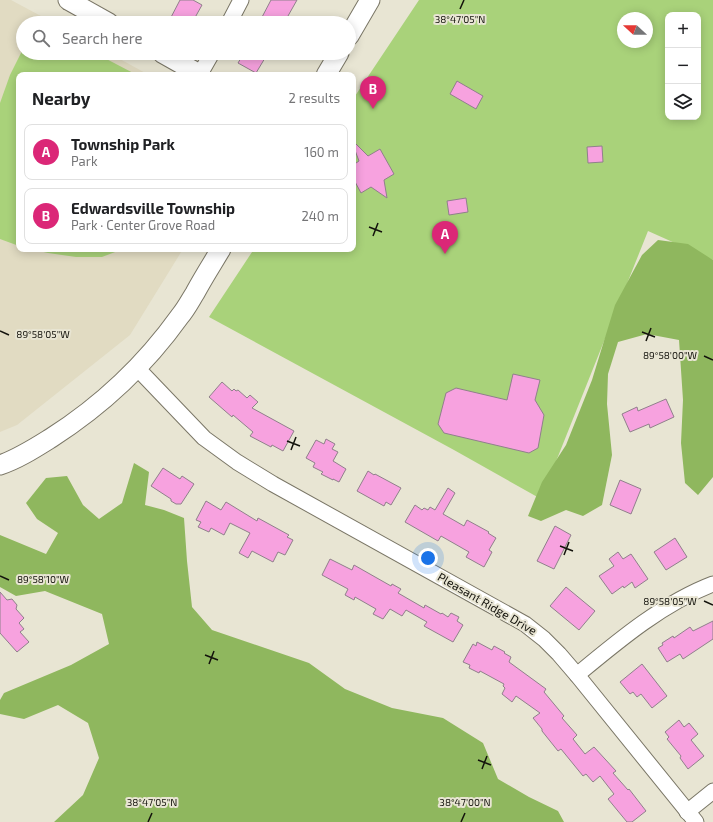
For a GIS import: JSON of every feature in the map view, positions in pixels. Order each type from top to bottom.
[{"type":"street","points":[[68,0],[97,16]]},
{"type":"street","points":[[233,16],[241,0]]},
{"type":"street","points":[[356,24],[370,0]]},
{"type":"street","points":[[174,60],[196,72]]},
{"type":"street","points":[[202,72],[208,60]]},
{"type":"street","points":[[328,72],[335,60]]},
{"type":"street","points":[[0,465],[37,446],[70,425],[125,380],[167,334],[181,315],[219,252]]},
{"type":"street","name":"Pleasant Ridge Drive","points":[[137,368],[204,438],[237,462],[273,484],[525,624],[544,639],[577,675],[692,817]]},
{"type":"street","points":[[577,675],[610,647],[645,622],[697,590],[713,584]]},
{"type":"street","points":[[692,817],[713,791]]},
{"type":"shaded area","points":[[0,0],[11,0],[41,16],[16,16],[16,60],[122,60],[144,72],[16,72],[16,252],[181,252],[130,335],[17,425],[0,432]]},
{"type":"green space","points":[[419,0],[713,0],[713,260],[648,231],[541,499],[209,317],[252,252],[356,252],[356,94]]},
{"type":"green space","points":[[18,60],[108,60],[131,72],[16,72],[16,245],[0,239],[0,103],[10,75]]},
{"type":"green space","points":[[658,240],[688,244],[713,260],[713,477],[698,495],[685,483],[681,443],[683,400],[679,340],[647,334],[618,342],[608,374],[607,404],[612,455],[602,505],[583,516],[566,510],[541,521],[528,516],[542,482],[566,445],[592,380],[615,305],[642,255]]},
{"type":"green space","points":[[44,252],[115,252],[102,257],[76,257]]},
{"type":"green space","points":[[134,463],[149,472],[145,505],[164,510],[184,518],[192,607],[212,630],[309,663],[345,689],[392,708],[443,718],[483,743],[498,779],[529,797],[558,811],[564,822],[54,822],[83,795],[99,758],[88,723],[58,705],[24,719],[0,714],[0,700],[4,693],[71,665],[109,644],[102,614],[45,591],[16,596],[0,587],[0,535],[46,554],[58,533],[37,519],[26,503],[46,478],[67,476],[83,505],[99,519],[122,503]]},
{"type":"building","points":[[180,0],[193,0],[202,5],[196,16],[172,16]]},
{"type":"building","points":[[271,0],[297,0],[288,16],[263,16]]},
{"type":"building","points":[[240,60],[264,60],[257,72],[238,63]]},
{"type":"building","points":[[457,81],[483,96],[476,109],[450,94]]},
{"type":"building","points":[[356,144],[368,156],[380,149],[394,174],[384,180],[387,198],[371,187],[361,193],[356,184],[356,163],[359,161],[356,153]]},
{"type":"building","points":[[602,146],[603,162],[588,163],[587,147]]},
{"type":"building","points":[[466,198],[468,212],[449,215],[447,201]]},
{"type":"building","points":[[513,374],[540,380],[535,400],[544,415],[538,448],[529,453],[444,433],[438,424],[446,393],[456,388],[507,400]]},
{"type":"building","points":[[222,382],[232,391],[234,389],[236,391],[238,390],[247,398],[250,395],[258,402],[252,408],[294,431],[283,451],[272,445],[271,447],[250,436],[253,432],[233,415],[232,417],[209,397]]},
{"type":"building","points":[[666,399],[674,417],[650,428],[649,424],[630,432],[622,414],[637,407],[638,411]]},
{"type":"building","points":[[326,439],[335,444],[332,449],[338,452],[333,461],[346,469],[339,482],[321,474],[323,472],[313,467],[315,463],[306,458],[316,440],[324,444]]},
{"type":"building","points":[[163,468],[180,479],[182,476],[194,484],[181,504],[176,504],[171,501],[171,499],[151,486]]},
{"type":"building","points":[[368,471],[401,488],[391,505],[386,502],[384,506],[357,491]]},
{"type":"building","points":[[620,480],[641,489],[631,514],[610,505]]},
{"type":"building","points":[[448,488],[455,493],[443,514],[464,526],[467,520],[489,532],[488,533],[496,538],[489,550],[492,552],[484,567],[466,557],[469,552],[441,536],[438,541],[405,522],[415,505],[422,510],[424,508],[428,510],[430,507],[435,510]]},
{"type":"building","points":[[206,501],[221,510],[226,502],[257,521],[258,518],[289,535],[287,537],[293,540],[285,555],[278,552],[273,562],[252,551],[248,558],[239,553],[250,533],[230,523],[224,535],[211,528],[209,532],[198,527],[201,522],[196,520]]},
{"type":"building","points":[[555,526],[571,535],[554,569],[537,561]]},
{"type":"building","points":[[675,538],[687,557],[666,570],[654,552]]},
{"type":"building","points":[[618,552],[623,559],[631,554],[648,579],[635,588],[632,582],[624,588],[623,586],[612,594],[599,576],[614,566],[609,559]]},
{"type":"building","points":[[330,559],[352,570],[354,565],[391,586],[392,584],[401,589],[398,593],[424,608],[425,605],[448,617],[451,613],[459,617],[457,621],[463,625],[453,642],[424,626],[427,622],[406,610],[402,616],[390,609],[383,619],[373,614],[376,609],[355,597],[354,600],[345,595],[348,589],[322,575]]},
{"type":"building","points":[[566,587],[595,611],[579,630],[550,606]]},
{"type":"building","points":[[0,592],[7,600],[12,599],[17,605],[16,609],[24,618],[19,623],[24,629],[20,632],[29,642],[17,652],[0,633]]},
{"type":"building","points":[[713,621],[713,639],[683,659],[680,654],[667,662],[658,648],[663,645],[662,643],[673,636],[674,638],[690,627],[693,631]]},
{"type":"building","points":[[477,642],[492,650],[494,646],[505,652],[504,653],[511,657],[509,662],[546,689],[544,692],[564,716],[562,718],[577,735],[573,739],[585,754],[594,747],[616,771],[613,773],[628,790],[629,789],[646,811],[632,822],[627,822],[608,799],[614,794],[600,776],[593,782],[586,774],[583,776],[561,749],[558,751],[542,731],[533,718],[540,713],[516,696],[512,702],[502,694],[505,688],[503,686],[504,684],[480,671],[479,673],[469,668],[470,665],[463,662],[473,644],[476,646]]},
{"type":"building","points":[[642,664],[667,696],[652,708],[641,694],[637,697],[633,692],[630,694],[620,682]]},
{"type":"building","points":[[679,720],[684,727],[689,723],[698,734],[691,740],[704,756],[688,769],[680,758],[681,756],[667,739],[669,737],[665,732]]},
{"type":"place","name":"Edwardsville Township","points":[[373,109]]},
{"type":"place","name":"Township Park","points":[[445,254]]}]
